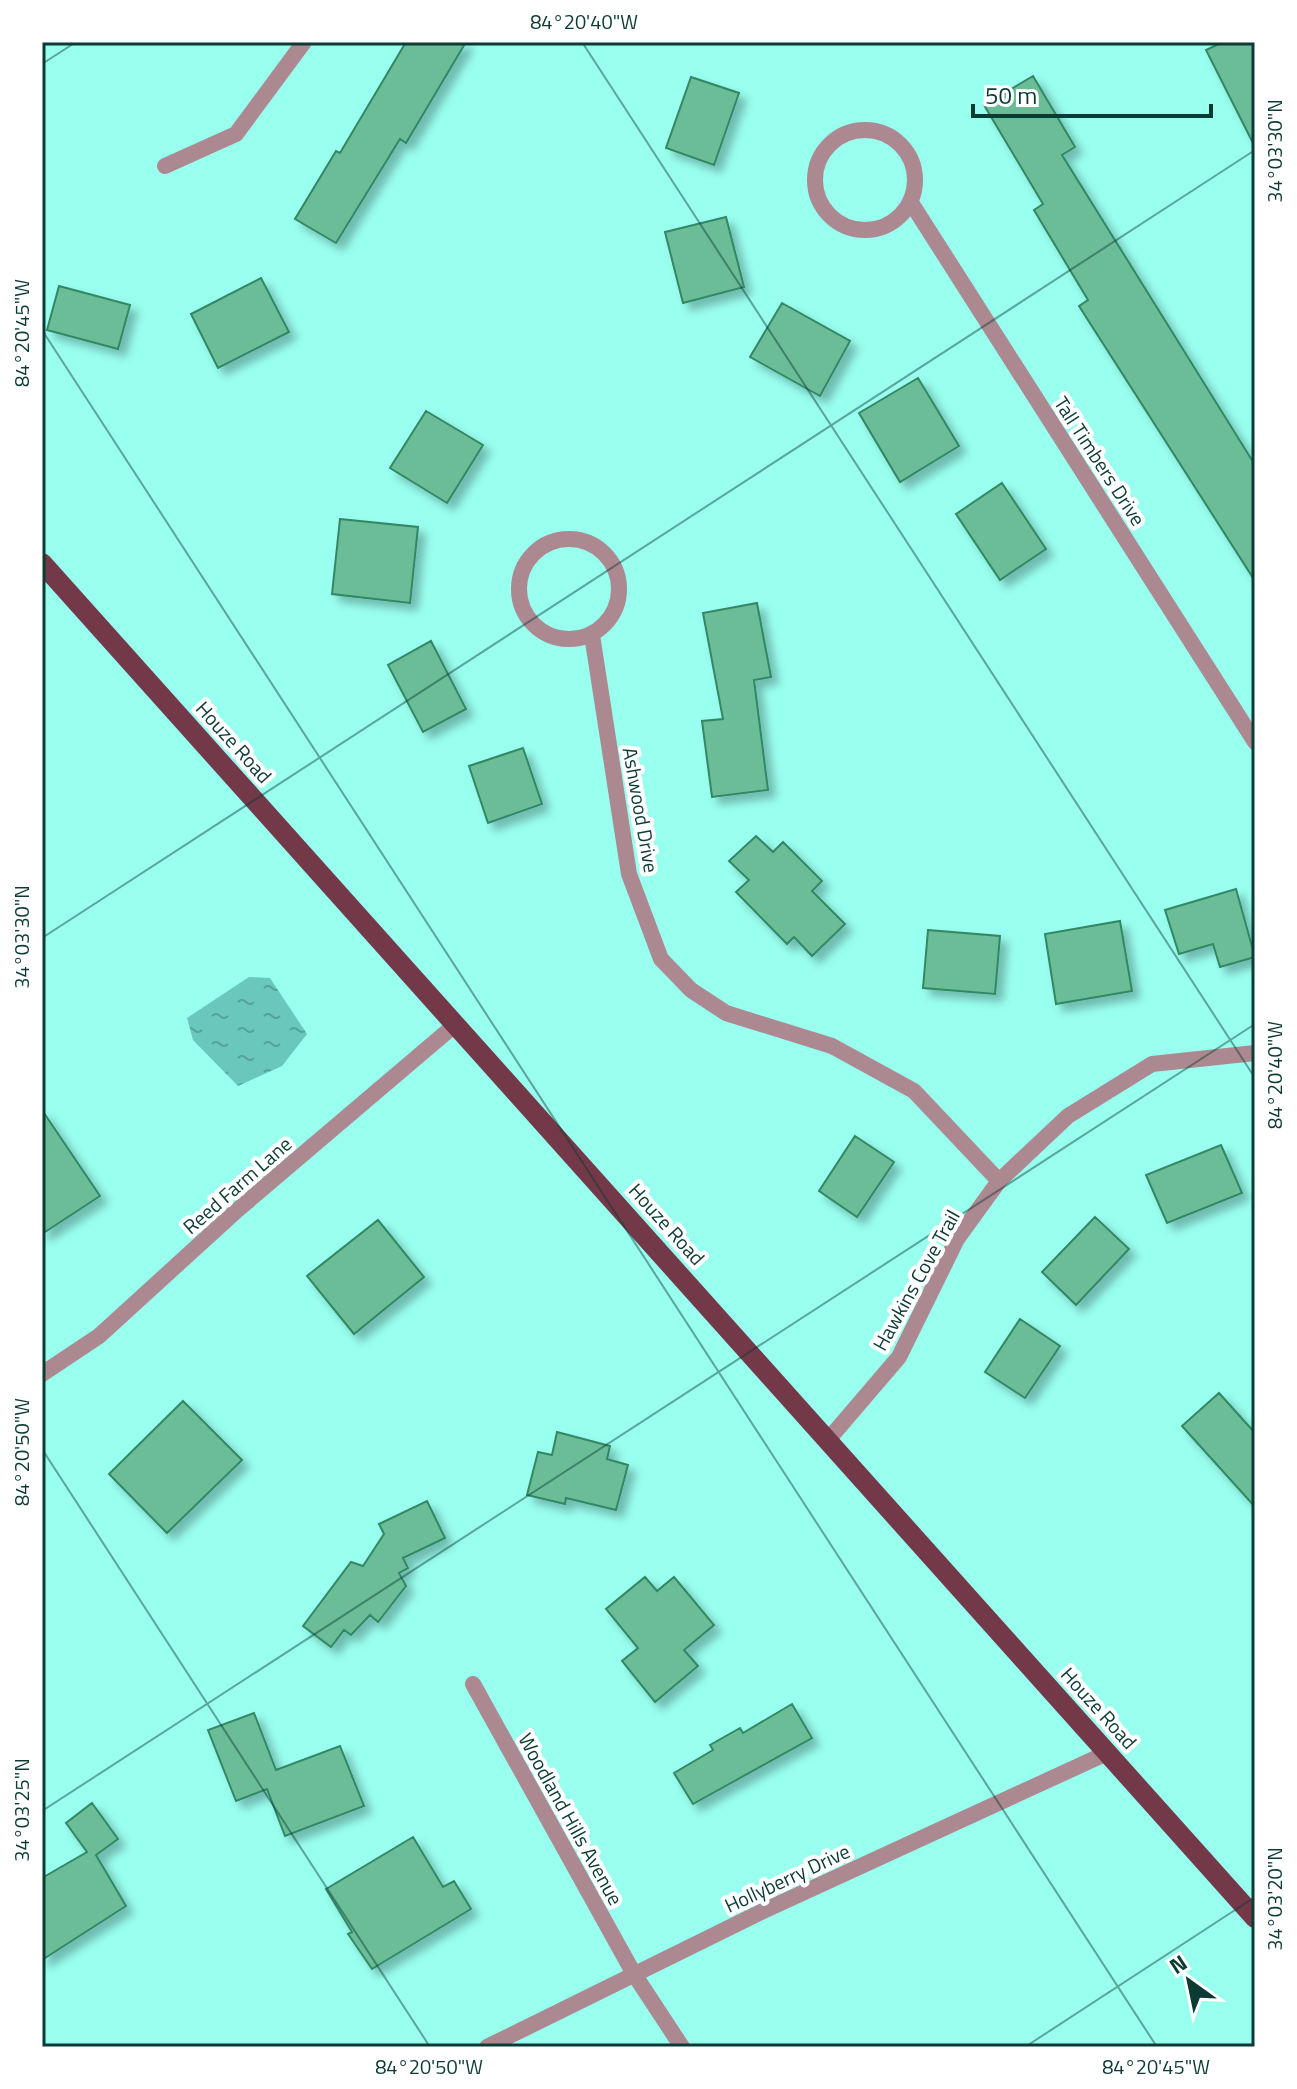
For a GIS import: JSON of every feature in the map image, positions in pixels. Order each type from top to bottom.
[{"type":"main road","name":"Houze Road","points":[[42,563],[1255,1918]]},
{"type":"street","points":[[165,166],[236,134],[304,42]]},
{"type":"street","points":[[867,130],[886,135],[902,146],[912,162],[915,182],[910,201],[899,217],[882,227],[863,230],[844,226],[828,214],[818,198],[815,178],[819,159],[831,143],[847,133],[867,130]]},
{"type":"street","name":"Tall Timbers Drive","points":[[910,201],[1255,742]]},
{"type":"street","points":[[565,539],[585,541],[602,551],[614,566],[619,586],[617,605],[607,623],[592,635],[573,640],[552,637],[535,628],[523,612],[518,593],[520,573],[530,556],[546,544],[565,539]]},
{"type":"street","name":"Ashwood Drive","points":[[592,635],[629,874],[661,959],[691,990],[726,1013],[832,1046],[914,1091],[999,1181]]},
{"type":"street","name":"Reed Farm Lane","points":[[42,1374],[99,1336],[235,1212],[456,1024]]},
{"type":"street","name":"Hawkins Cove Trail","points":[[828,1440],[899,1357],[957,1239],[999,1181],[1068,1116],[1152,1064],[1255,1053]]},
{"type":"street","name":"Woodland Hills Avenue","points":[[473,1684],[634,1974],[682,2047]]},
{"type":"street","name":"Hollyberry Drive","points":[[487,2047],[634,1974],[1107,1753]]},
{"type":"water","points":[[249,977],[270,978],[307,1034],[282,1066],[238,1086],[193,1040],[187,1018]]},
{"type":"building","points":[[406,42],[466,42],[406,143],[400,139],[336,243],[295,219],[336,151],[340,153]]},
{"type":"building","points":[[1223,42],[1255,42],[1255,147],[1206,50]]},
{"type":"building","points":[[1033,76],[1075,147],[1062,155],[1255,465],[1255,581],[1079,306],[1088,300],[1034,210],[1043,204],[984,105]]},
{"type":"building","points":[[691,77],[739,93],[714,165],[666,148]]},
{"type":"building","points":[[726,217],[744,287],[683,303],[665,232]]},
{"type":"building","points":[[261,278],[289,332],[218,368],[191,314]]},
{"type":"building","points":[[59,286],[130,305],[118,349],[47,330]]},
{"type":"building","points":[[782,303],[850,341],[820,396],[750,357]]},
{"type":"building","points":[[918,378],[959,446],[900,482],[859,413]]},
{"type":"building","points":[[426,411],[483,445],[447,503],[390,468]]},
{"type":"building","points":[[1002,483],[1046,549],[1000,580],[956,514]]},
{"type":"building","points":[[340,519],[418,527],[410,603],[332,594]]},
{"type":"building","points":[[757,603],[771,677],[754,680],[768,790],[712,797],[702,721],[723,719],[703,613]]},
{"type":"building","points":[[431,641],[466,709],[423,732],[388,665]]},
{"type":"building","points":[[523,748],[542,804],[488,823],[469,766]]},
{"type":"building","points":[[756,836],[773,852],[783,842],[822,881],[812,891],[845,924],[812,956],[794,937],[787,944],[736,892],[749,880],[729,861]]},
{"type":"building","points":[[1236,889],[1255,957],[1220,967],[1213,944],[1179,954],[1165,910]]},
{"type":"building","points":[[1120,921],[1132,991],[1056,1004],[1045,934]]},
{"type":"building","points":[[928,930],[1000,936],[995,994],[923,988]]},
{"type":"building","points":[[42,1110],[100,1196],[42,1234]]},
{"type":"building","points":[[855,1136],[894,1162],[857,1217],[819,1191]]},
{"type":"building","points":[[1221,1145],[1242,1193],[1167,1223],[1146,1175]]},
{"type":"building","points":[[1095,1217],[1129,1249],[1076,1305],[1042,1272]]},
{"type":"building","points":[[378,1220],[424,1277],[354,1334],[307,1276]]},
{"type":"building","points":[[1020,1319],[1060,1346],[1025,1398],[985,1372]]},
{"type":"building","points":[[1219,1393],[1255,1433],[1255,1507],[1182,1426]]},
{"type":"building","points":[[183,1401],[242,1460],[167,1533],[109,1474]]},
{"type":"building","points":[[557,1432],[610,1446],[607,1459],[628,1465],[616,1510],[566,1498],[565,1504],[527,1495],[538,1452],[552,1455]]},
{"type":"building","points":[[427,1501],[445,1538],[403,1558],[408,1568],[399,1573],[406,1586],[378,1622],[370,1615],[351,1635],[344,1630],[331,1647],[303,1626],[351,1562],[363,1566],[384,1534],[379,1524]]},
{"type":"building","points":[[645,1577],[657,1591],[674,1577],[714,1625],[684,1650],[698,1666],[655,1702],[622,1661],[638,1648],[606,1609]]},
{"type":"building","points":[[792,1704],[812,1738],[693,1804],[674,1773],[713,1750],[710,1745],[740,1728],[743,1733]]},
{"type":"building","points":[[254,1713],[276,1770],[340,1746],[364,1806],[285,1836],[267,1789],[236,1801],[208,1730]]},
{"type":"building","points":[[92,1803],[118,1839],[96,1855],[126,1906],[42,1960],[42,1878],[87,1852],[66,1823]]},
{"type":"building","points":[[413,1837],[443,1887],[454,1881],[471,1909],[372,1969],[348,1934],[352,1932],[326,1889]]}]
